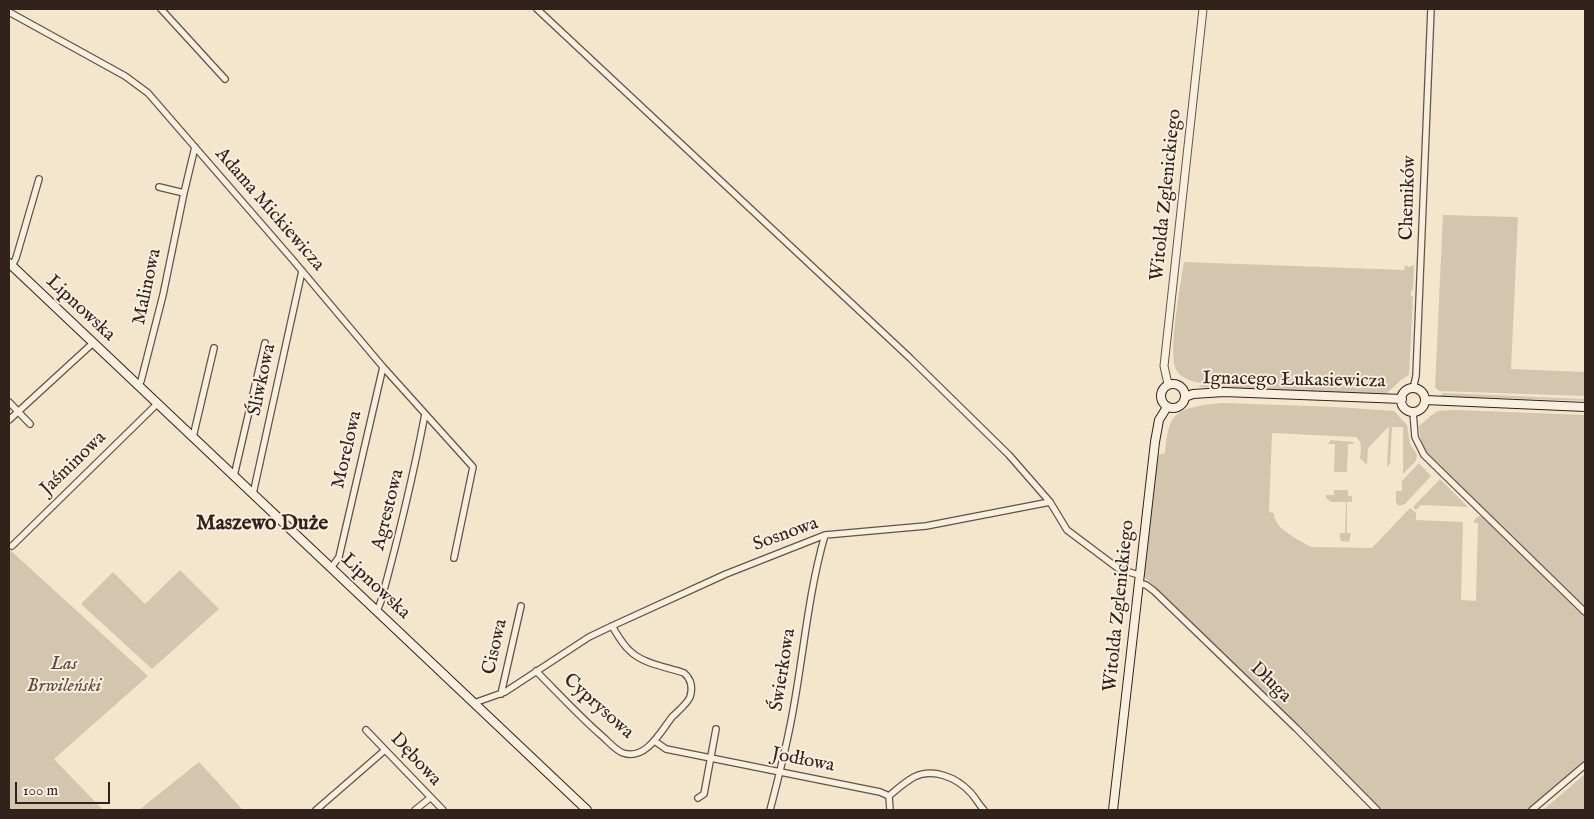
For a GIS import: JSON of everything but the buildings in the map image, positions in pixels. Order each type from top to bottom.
[{"type":"main road","name":"Lipnowska","points":[[10,265],[587,810]]},
{"type":"main road","points":[[1168,384],[1175,384],[1182,387],[1185,397],[1183,403],[1177,408],[1166,407],[1160,395],[1168,384]]},
{"type":"main road","points":[[1413,389],[1420,391],[1425,400],[1420,410],[1413,412],[1406,410],[1402,399],[1405,392],[1413,389]]},
{"type":"main road","name":"Ignacego Łukasiewicza","points":[[1185,397],[1193,394],[1224,392],[1402,399]]},
{"type":"main road","points":[[1425,400],[1585,407]]},
{"type":"main road","name":"Witolda Zglenickiego","points":[[1113,810],[1155,442],[1159,420],[1166,407]]},
{"type":"street","points":[[161,9],[225,79]]},
{"type":"street","points":[[537,9],[910,358],[1009,455],[1050,502],[1067,530],[1119,569],[1139,579]]},
{"type":"street","name":"Witolda Zglenickiego","points":[[1168,384],[1164,366],[1203,9]]},
{"type":"street","name":"Chemików","points":[[1413,389],[1416,376],[1431,9]]},
{"type":"street","name":"Adama Mickiewicza","points":[[9,12],[125,76],[148,93],[383,367],[473,467],[454,558]]},
{"type":"street","name":"Malinowa","points":[[138,385],[142,381],[163,295],[195,147]]},
{"type":"street","points":[[10,265],[16,258],[39,178]]},
{"type":"street","points":[[159,187],[184,193]]},
{"type":"street","name":"Śliwkowa","points":[[253,494],[302,271]]},
{"type":"street","points":[[9,420],[93,342]]},
{"type":"street","points":[[234,476],[265,343]]},
{"type":"street","points":[[193,437],[214,348]]},
{"type":"street","name":"Morelowa","points":[[331,568],[339,557],[383,367]]},
{"type":"street","points":[[9,402],[30,424]]},
{"type":"street","name":"Jaśminowa","points":[[12,546],[157,404]]},
{"type":"street","points":[[1413,412],[1415,438],[1424,455],[1585,612]]},
{"type":"street","name":"Agrestowa","points":[[377,611],[398,540],[426,414]]},
{"type":"street","name":"Sosnowa","points":[[474,703],[501,694],[589,637],[726,574],[825,535],[926,526],[1050,502]]},
{"type":"street","name":"Świerkowa","points":[[770,810],[794,705],[819,556],[825,535]]},
{"type":"street","name":"Długa","points":[[1139,579],[1154,591],[1296,728],[1377,810]]},
{"type":"street","name":"Cisowa","points":[[501,694],[521,606]]},
{"type":"street","points":[[612,626],[624,645],[633,654],[641,659],[684,673],[689,677],[691,684],[689,699],[666,725],[656,742]]},
{"type":"street","name":"Cyprysowa","points":[[536,671],[586,722],[618,750],[630,754],[644,750],[656,742]]},
{"type":"street","points":[[698,798],[704,794],[716,729]]},
{"type":"street","name":"Dębowa","points":[[366,730],[443,810]]},
{"type":"street","name":"Jodłowa","points":[[656,742],[666,749],[880,792],[889,796]]},
{"type":"street","points":[[316,810],[385,750]]},
{"type":"street","points":[[1532,810],[1585,765]]},
{"type":"street","points":[[890,810],[889,796],[915,777],[928,773],[944,775],[957,781],[970,791],[984,810]]},
{"type":"street","points":[[415,810],[430,798]]},
{"type":"green space","points":[[1443,215],[1518,217],[1511,369],[1585,372],[1585,396],[1439,391],[1435,387]]},
{"type":"green space","points":[[1184,262],[1404,270],[1405,265],[1409,267],[1414,265],[1413,290],[1411,291],[1411,296],[1413,296],[1409,375],[1387,393],[1364,394],[1199,387],[1209,384],[1196,382],[1184,377],[1177,371],[1174,363],[1174,335]]},
{"type":"green space","points":[[1443,393],[1585,399],[1585,401],[1440,396]]},
{"type":"green space","points":[[1224,403],[1394,411],[1407,425],[1410,444],[1417,455],[1416,461],[1403,474],[1403,427],[1392,427],[1390,464],[1387,467],[1389,426],[1368,448],[1367,465],[1360,458],[1361,444],[1356,437],[1272,433],[1269,512],[1274,513],[1277,524],[1281,528],[1312,547],[1372,548],[1410,508],[1416,513],[1416,520],[1463,522],[1461,600],[1476,601],[1478,523],[1474,523],[1474,520],[1479,516],[1486,519],[1585,615],[1585,761],[1527,810],[1381,810],[1145,578],[1143,572],[1158,455],[1165,453],[1171,422],[1180,412],[1187,409],[1202,405]]},
{"type":"green space","points":[[1438,411],[1585,415],[1585,608],[1429,455],[1422,441],[1419,426],[1430,417],[1428,415],[1431,416]]},
{"type":"green space","points":[[1331,440],[1353,442],[1354,444],[1348,444],[1347,472],[1334,472],[1335,444],[1328,444]]},
{"type":"green space","points":[[1419,463],[1431,476],[1405,504],[1399,506],[1396,503],[1396,491],[1402,491],[1402,481]]},
{"type":"green space","points":[[1440,479],[1468,507],[1421,505],[1416,510],[1413,507]]},
{"type":"green space","points":[[1334,490],[1348,490],[1348,496],[1352,496],[1352,502],[1347,502],[1347,533],[1351,533],[1349,542],[1341,541],[1340,539],[1340,533],[1345,533],[1346,502],[1331,502],[1326,498],[1326,495],[1334,495]]},
{"type":"green space","name":"Las Brwileński","points":[[9,549],[148,676],[54,759],[103,810],[9,810]]},
{"type":"green space","points":[[180,570],[219,609],[152,669],[81,604],[113,572],[145,604]]},
{"type":"green space","points":[[199,762],[243,810],[139,810]]},
{"type":"green space","points":[[1585,774],[1585,810],[1543,810]]},
{"type":"district","name":"Maszewo Duże","points":[[262,525]]}]
